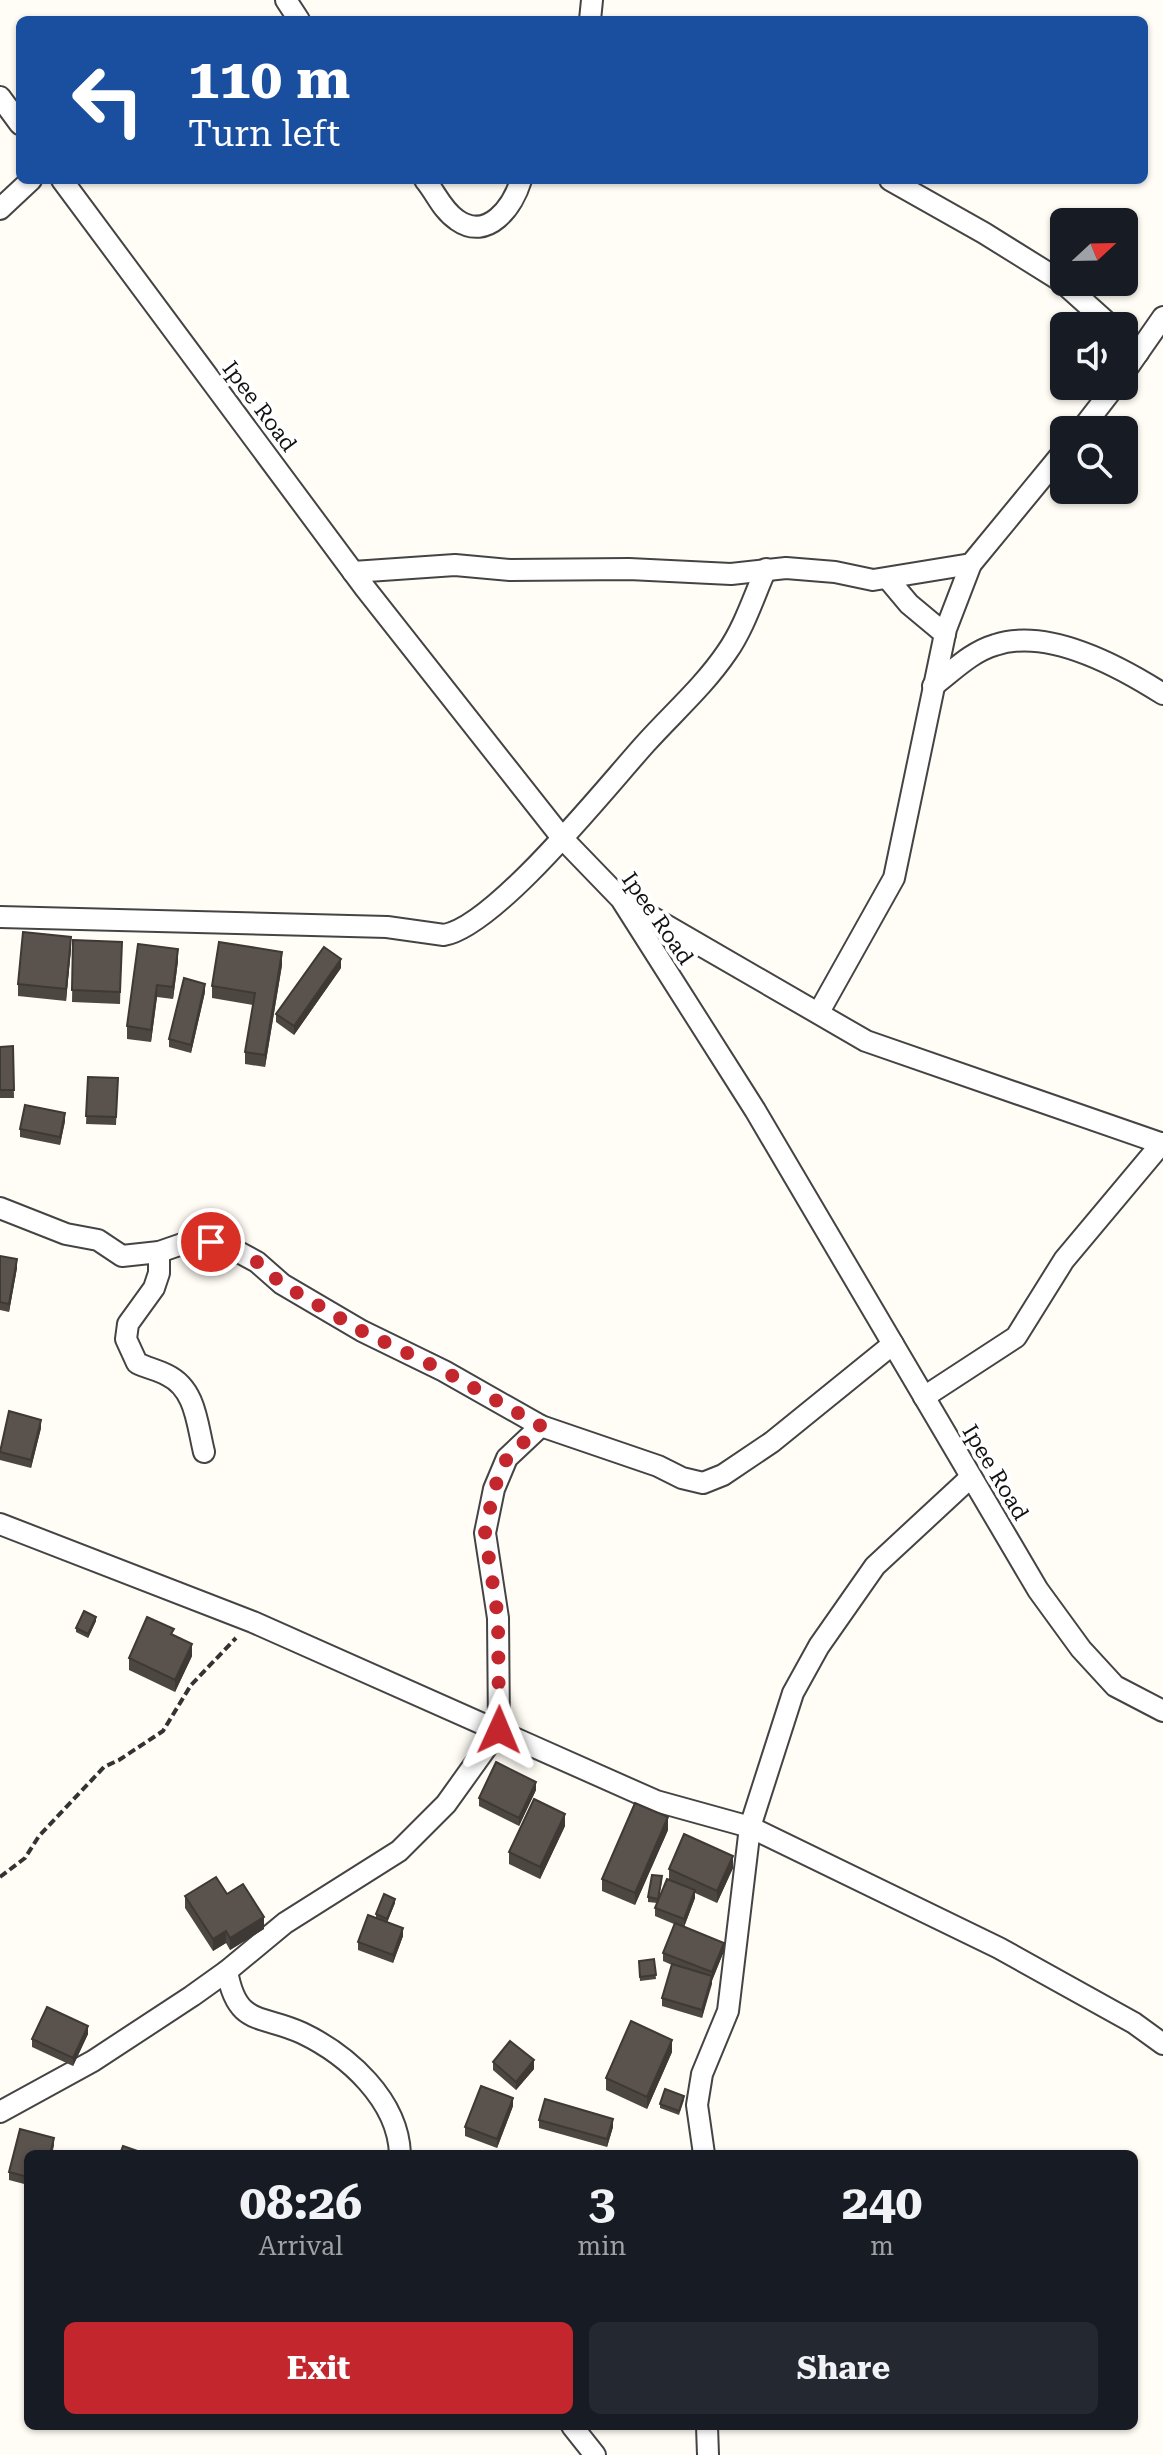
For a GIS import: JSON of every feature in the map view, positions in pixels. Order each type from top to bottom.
[{"type":"street","points":[[0,97],[16,119]]},
{"type":"street","points":[[0,209],[27,184]]},
{"type":"street","name":"Ipee Road","points":[[65,184],[353,572],[563,839],[621,899],[755,1110],[1038,1590],[1081,1649],[1115,1686],[1163,1711]]},
{"type":"street","points":[[428,184],[444,208],[459,222],[478,226],[494,222],[510,207],[519,184]]},
{"type":"street","points":[[897,184],[1061,281],[1095,312]]},
{"type":"street","points":[[1138,340],[1163,317]]},
{"type":"street","points":[[1092,416],[1104,400]]},
{"type":"street","points":[[819,1012],[894,878],[945,634],[971,564],[1050,468]]},
{"type":"street","points":[[353,572],[455,565],[510,570],[629,569],[731,574],[766,569],[806,569],[873,580],[971,564]]},
{"type":"street","points":[[0,917],[387,927],[444,935],[461,929],[496,902],[563,839],[728,651],[766,569]]},
{"type":"street","points":[[888,579],[909,604],[945,634]]},
{"type":"street","points":[[933,686],[974,654],[997,644],[1039,642],[1053,643],[1099,659],[1163,694]]},
{"type":"street","points":[[621,899],[866,1041],[1162,1144],[1064,1260],[1016,1337],[924,1397]]},
{"type":"street","points":[[0,1208],[66,1234],[98,1240],[122,1256],[159,1252],[188,1242],[211,1242],[231,1248],[257,1262],[282,1284],[362,1331],[444,1371],[541,1426],[703,1483],[723,1475],[772,1442],[893,1344]]},
{"type":"street","points":[[159,1252],[159,1273],[154,1288],[128,1324],[126,1339],[137,1363],[167,1375],[189,1395],[204,1452]]},
{"type":"street","points":[[0,2112],[93,2061],[227,1971],[285,1923],[399,1851],[446,1804],[499,1730],[498,1618],[485,1533],[494,1489],[507,1458],[541,1426]]},
{"type":"street","points":[[703,2150],[697,2105],[702,2074],[728,2011],[750,1827],[793,1693],[819,1646],[875,1566],[971,1477]]},
{"type":"street","points":[[0,1524],[253,1622],[656,1801],[750,1827],[999,1948],[1134,2023],[1163,2044]]},
{"type":"street","points":[[227,1971],[231,1991],[238,2004],[256,2020],[301,2033],[330,2050],[367,2082],[394,2121],[399,2150]]},
{"type":"street","points":[[575,2430],[595,2455]]},
{"type":"street","points":[[707,2430],[708,2455]]},
{"type":"path","points":[[0,1877],[25,1858],[39,1836],[104,1767],[163,1731],[191,1685],[253,1622]]},
{"type":"building","points":[[23,932],[71,937],[66,989],[18,984]]},
{"type":"building","points":[[73,940],[122,942],[120,992],[72,990]]},
{"type":"building","points":[[219,942],[282,952],[265,1055],[245,1052],[255,993],[212,986]]},
{"type":"building","points":[[138,944],[178,949],[173,987],[157,985],[151,1030],[127,1026]]},
{"type":"building","points":[[324,947],[341,959],[294,1026],[276,1014]]},
{"type":"building","points":[[184,978],[205,984],[191,1045],[169,1039]]},
{"type":"building","points":[[13,1046],[14,1090],[0,1090],[0,1047]]},
{"type":"building","points":[[88,1077],[118,1078],[116,1117],[86,1116]]},
{"type":"building","points":[[25,1105],[65,1113],[60,1137],[20,1129]]},
{"type":"building","points":[[0,1256],[17,1259],[9,1304],[0,1302]]},
{"type":"building","points":[[9,1411],[41,1420],[31,1460],[0,1452]]},
{"type":"building","points":[[84,1611],[96,1617],[88,1634],[76,1628]]},
{"type":"building","points":[[147,1617],[174,1629],[171,1634],[192,1644],[175,1680],[129,1658]]},
{"type":"building","points":[[496,1762],[536,1782],[519,1818],[479,1798]]},
{"type":"building","points":[[534,1799],[565,1814],[540,1867],[509,1852]]},
{"type":"building","points":[[635,1803],[668,1817],[635,1893],[602,1879]]},
{"type":"building","points":[[684,1834],[733,1856],[717,1891],[669,1869]]},
{"type":"building","points":[[652,1875],[662,1876],[658,1899],[648,1897]]},
{"type":"building","points":[[216,1877],[227,1894],[243,1884],[264,1917],[230,1938],[226,1931],[213,1939],[185,1896]]},
{"type":"building","points":[[667,1879],[695,1890],[684,1919],[655,1908]]},
{"type":"building","points":[[384,1894],[395,1899],[387,1919],[376,1914]]},
{"type":"building","points":[[368,1915],[403,1928],[393,1955],[358,1942]]},
{"type":"building","points":[[675,1923],[724,1943],[712,1972],[663,1953]]},
{"type":"building","points":[[654,1959],[656,1975],[640,1977],[639,1961]]},
{"type":"building","points":[[672,1964],[712,1976],[702,2010],[662,1998]]},
{"type":"building","points":[[47,2007],[88,2026],[73,2058],[32,2039]]},
{"type":"building","points":[[631,2021],[672,2040],[647,2097],[606,2078]]},
{"type":"building","points":[[510,2041],[534,2060],[516,2082],[493,2062]]},
{"type":"building","points":[[481,2086],[513,2098],[497,2139],[465,2127]]},
{"type":"building","points":[[665,2089],[684,2096],[679,2111],[660,2104]]},
{"type":"building","points":[[545,2099],[613,2119],[607,2139],[539,2120]]},
{"type":"building","points":[[20,2129],[54,2138],[51,2150],[24,2150],[24,2176],[9,2172]]},
{"type":"route","points":[[211,1242],[231,1248],[257,1262],[282,1284],[362,1331],[444,1371],[541,1426],[507,1458],[494,1489],[485,1533],[498,1618],[499,1730]]}]
